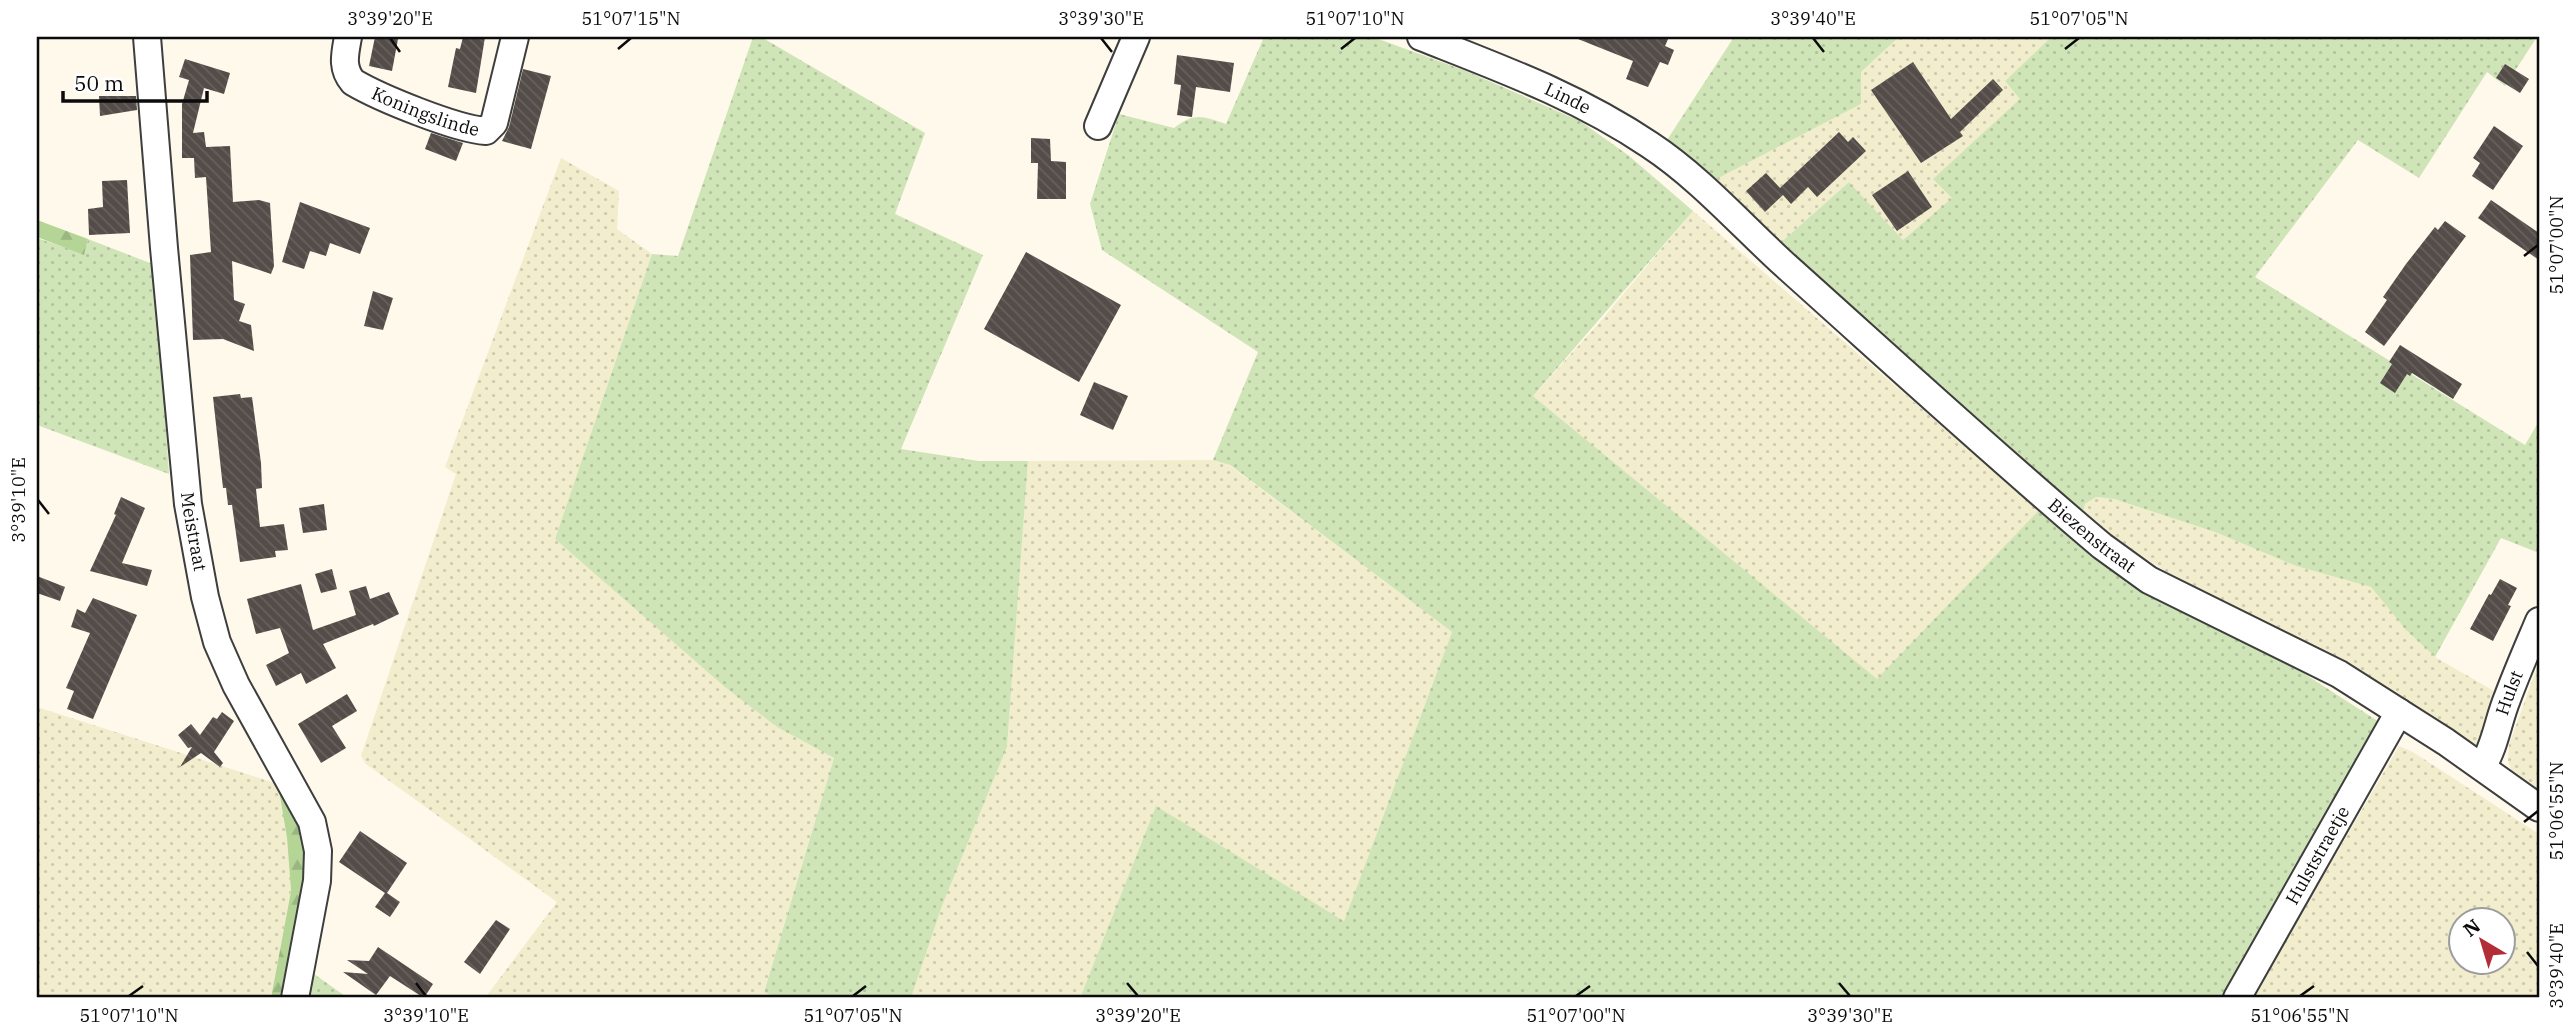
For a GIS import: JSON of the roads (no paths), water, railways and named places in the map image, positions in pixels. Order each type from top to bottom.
[{"type":"street","name":"Meistraat","points":[[147,37],[188,504],[205,597],[217,642],[236,685],[312,822],[318,851],[317,881],[295,998]]},
{"type":"street","name":"Koningslinde","points":[[348,37],[344,62],[346,74],[353,82],[428,114],[475,130],[486,131],[494,123],[515,37]]},
{"type":"street","points":[[1098,126],[1136,37]]},
{"type":"street","name":"Linde","points":[[1421,37],[1557,91],[1587,106],[1654,147],[1700,186]]},
{"type":"street","name":"Biezenstraat","points":[[1700,186],[2102,546],[2149,580],[2329,669],[2399,712],[2539,808]]},
{"type":"street","name":"Hulst","points":[[2482,767],[2491,753],[2507,698],[2539,621]]},
{"type":"street","name":"Hulststraetje","points":[[2237,998],[2399,712]]}]
